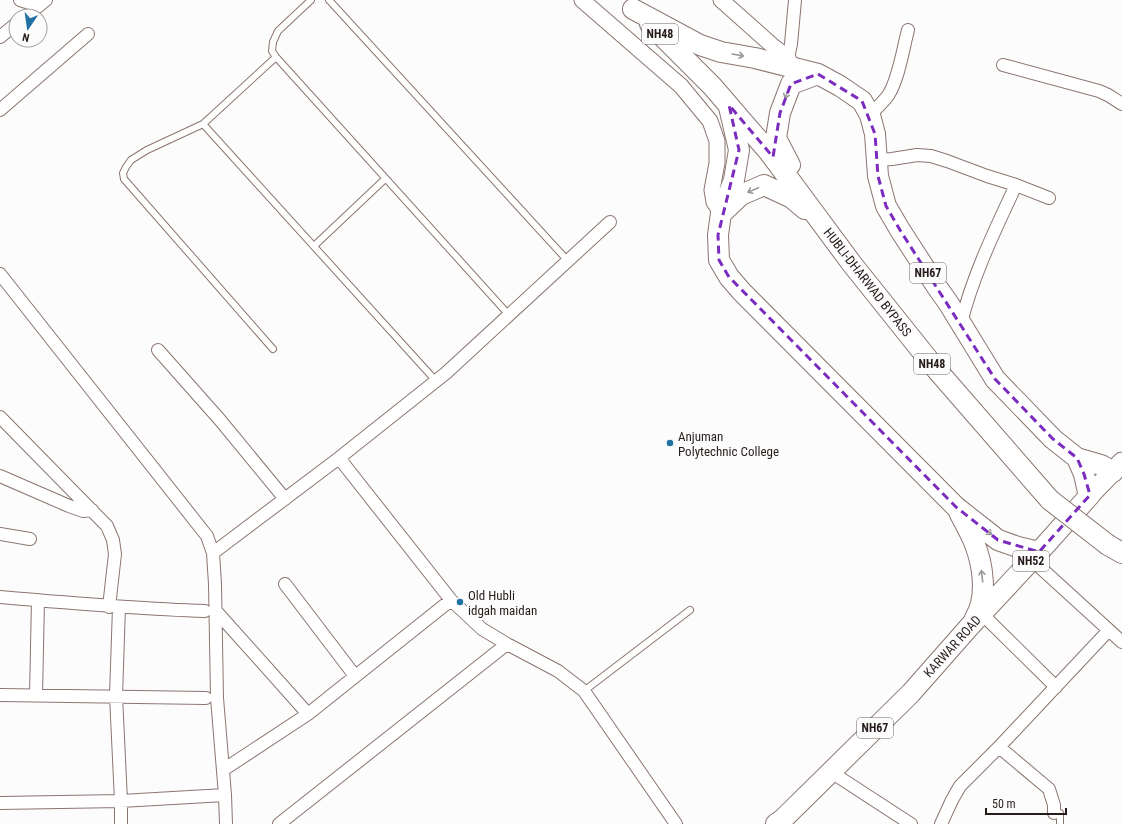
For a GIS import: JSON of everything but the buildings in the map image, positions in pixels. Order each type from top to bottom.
[{"type":"highway","points":[[628,4],[700,45],[721,52],[790,62],[818,74]]},
{"type":"highway","name":"HUBLI-DHARWAD BYPASS","points":[[628,4],[687,60],[729,104],[769,152],[852,264],[946,381],[1050,500],[1115,549]]},
{"type":"highway","points":[[818,74],[791,84],[780,114],[776,138],[821,223]]},
{"type":"highway","name":"NH67","points":[[818,74],[840,86],[862,101],[870,115],[875,134],[878,176],[886,206],[995,379],[1053,439],[1077,458],[1084,474],[1090,495]]},
{"type":"highway","points":[[721,213],[734,180],[739,150],[729,104]]},
{"type":"highway","points":[[721,213],[740,195],[764,185],[792,198],[821,223]]},
{"type":"highway","name":"NH67","points":[[721,213],[718,235],[719,260],[728,276],[742,292],[956,507],[974,542],[980,565],[983,590],[976,620]]},
{"type":"highway","points":[[1077,458],[1101,465],[1117,467]]},
{"type":"highway","name":"KARWAR ROAD","points":[[776,824],[783,820],[911,693],[1090,495]]},
{"type":"highway","points":[[956,507],[998,540],[1018,547],[1036,556]]},
{"type":"main road","name":"KARWAR ROAD","points":[[1090,495],[1117,467]]},
{"type":"street","points":[[20,0],[42,3]]},
{"type":"street","points":[[582,0],[681,86],[710,121],[717,141],[716,163],[712,190],[714,202],[721,213]]},
{"type":"street","points":[[721,0],[790,62]]},
{"type":"street","points":[[790,62],[795,0]]},
{"type":"street","points":[[0,37],[8,30]]},
{"type":"street","points":[[870,115],[889,93],[894,82],[908,30]]},
{"type":"street","points":[[0,110],[88,34]]},
{"type":"street","points":[[1003,65],[1099,91],[1122,104]]},
{"type":"street","points":[[877,160],[917,155],[931,156],[1049,198]]},
{"type":"street","points":[[961,323],[982,258],[1016,185]]},
{"type":"street","points":[[213,553],[339,458],[436,381],[610,222]]},
{"type":"street","points":[[0,274],[207,536],[213,553],[215,584],[210,610],[226,824]]},
{"type":"street","points":[[158,350],[220,420],[285,499]]},
{"type":"street","points":[[0,417],[107,526],[113,540],[115,554],[114,607],[121,824]]},
{"type":"street","points":[[339,458],[451,600],[482,629],[558,671],[584,691],[676,824]]},
{"type":"street","points":[[0,476],[69,506],[83,511],[92,510]]},
{"type":"street","points":[[0,534],[30,539]]},
{"type":"street","points":[[1036,556],[1122,642]]},
{"type":"street","points":[[285,584],[355,676]]},
{"type":"street","points":[[0,597],[114,607],[163,610],[210,610],[308,714]]},
{"type":"street","points":[[36,696],[38,600]]},
{"type":"street","points":[[223,770],[308,714],[451,600]]},
{"type":"street","points":[[976,620],[1056,686]]},
{"type":"street","points":[[941,824],[960,786],[999,747],[1109,630]]},
{"type":"street","points":[[279,824],[507,644]]},
{"type":"street","points":[[0,695],[206,698]]},
{"type":"street","points":[[999,747],[1049,789],[1057,813]]},
{"type":"street","points":[[831,772],[912,824]]},
{"type":"street","points":[[0,803],[121,801],[225,795]]},
{"type":"lane","points":[[311,0],[278,31],[273,42],[272,51],[276,58],[509,315]]},
{"type":"lane","points":[[329,0],[568,261]]},
{"type":"lane","points":[[273,349],[124,179],[123,173],[131,160],[147,150],[203,124],[276,58]]},
{"type":"lane","points":[[203,124],[436,381]]},
{"type":"lane","points":[[314,246],[385,179]]},
{"type":"lane","points":[[584,691],[690,610]]},
{"type":"lane","points":[[1057,813],[1060,824]]},
{"type":"highlighted area","points":[[818,74],[862,101],[875,134],[878,176],[886,206],[900,230],[995,379],[1053,439],[1077,458],[1084,474],[1090,495],[1039,552],[998,540],[956,507],[729,277],[719,260],[718,235],[739,150],[729,105],[773,157],[780,113],[791,84]]},
{"type":"place","name":"Anjuman Polytechnic College","points":[[670,443]]},
{"type":"place","name":"Old Hubli idgah maidan","points":[[460,602]]}]
